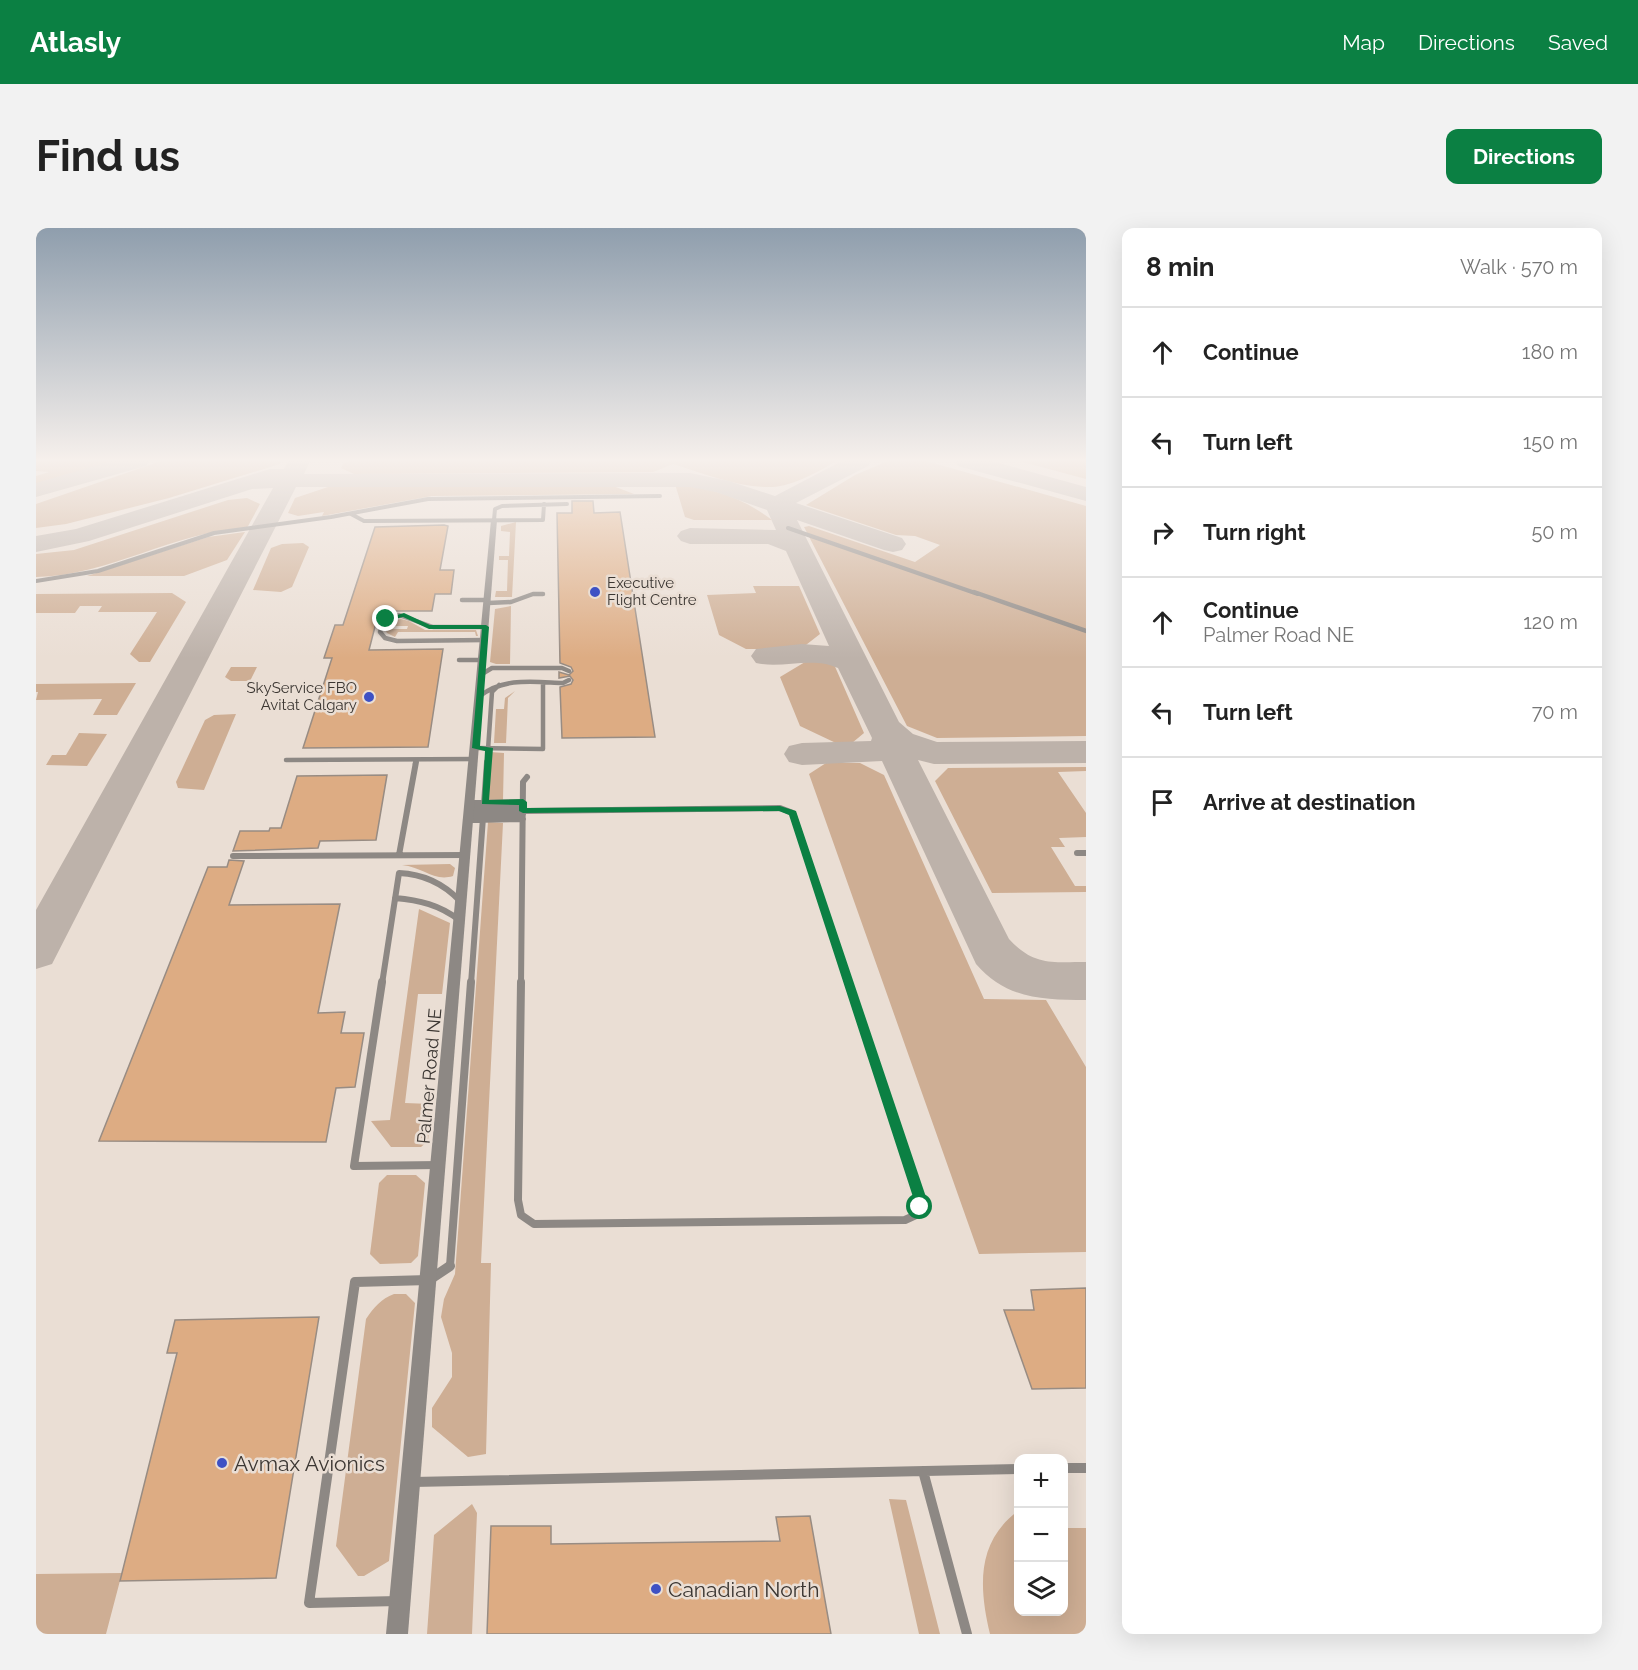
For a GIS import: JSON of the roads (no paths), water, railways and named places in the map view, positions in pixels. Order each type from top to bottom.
[{"type":"street","name":"Palmer Road NE","points":[[397,1634],[466,855],[477,811],[480,696],[494,527]]},
{"type":"lane","points":[[36,581],[98,571],[214,533],[271,527]]},
{"type":"lane","points":[[788,528],[1086,631]]},
{"type":"lane","points":[[462,600],[511,602],[533,594],[543,594]]},
{"type":"lane","points":[[401,615],[410,616],[429,627],[485,633],[393,641],[385,638],[380,632],[384,621],[401,615]]},
{"type":"lane","points":[[459,660],[489,669],[564,668],[569,671]]},
{"type":"lane","points":[[480,696],[488,689],[510,681],[514,675],[511,671],[502,668]]},
{"type":"lane","points":[[286,760],[416,760],[480,752],[543,749],[547,668]]},
{"type":"lane","points":[[480,752],[492,692],[500,685],[565,683],[569,680]]},
{"type":"lane","points":[[399,855],[416,760]]},
{"type":"lane","points":[[477,811],[523,811],[780,808],[793,813],[920,1200],[918,1214],[905,1220],[542,1225],[534,1224],[521,1215],[518,1200],[523,811],[523,782],[527,777]]},
{"type":"lane","points":[[477,811],[523,811]]},
{"type":"lane","points":[[400,1600],[309,1603],[355,1282],[429,1280],[450,1266],[466,1040],[477,811]]},
{"type":"lane","points":[[1077,853],[1086,853]]},
{"type":"lane","points":[[233,856],[466,855]]},
{"type":"lane","points":[[439,1165],[354,1166],[399,873],[428,878],[453,894],[462,903]]},
{"type":"lane","points":[[395,898],[433,905],[447,910],[460,921]]},
{"type":"lane","points":[[450,1039],[466,1040]]},
{"type":"lane","points":[[1068,1468],[1086,1468]]},
{"type":"lane","points":[[410,1482],[1014,1469]]},
{"type":"lane","points":[[923,1471],[967,1634]]},
{"type":"place","name":"Executive Flight Centre","points":[[595,592]]},
{"type":"place","name":"SkyService FBO Avitat Calgary","points":[[369,697]]},
{"type":"place","name":"Avmax Avionics","points":[[222,1463]]},
{"type":"place","name":"Canadian North","points":[[656,1589]]}]
